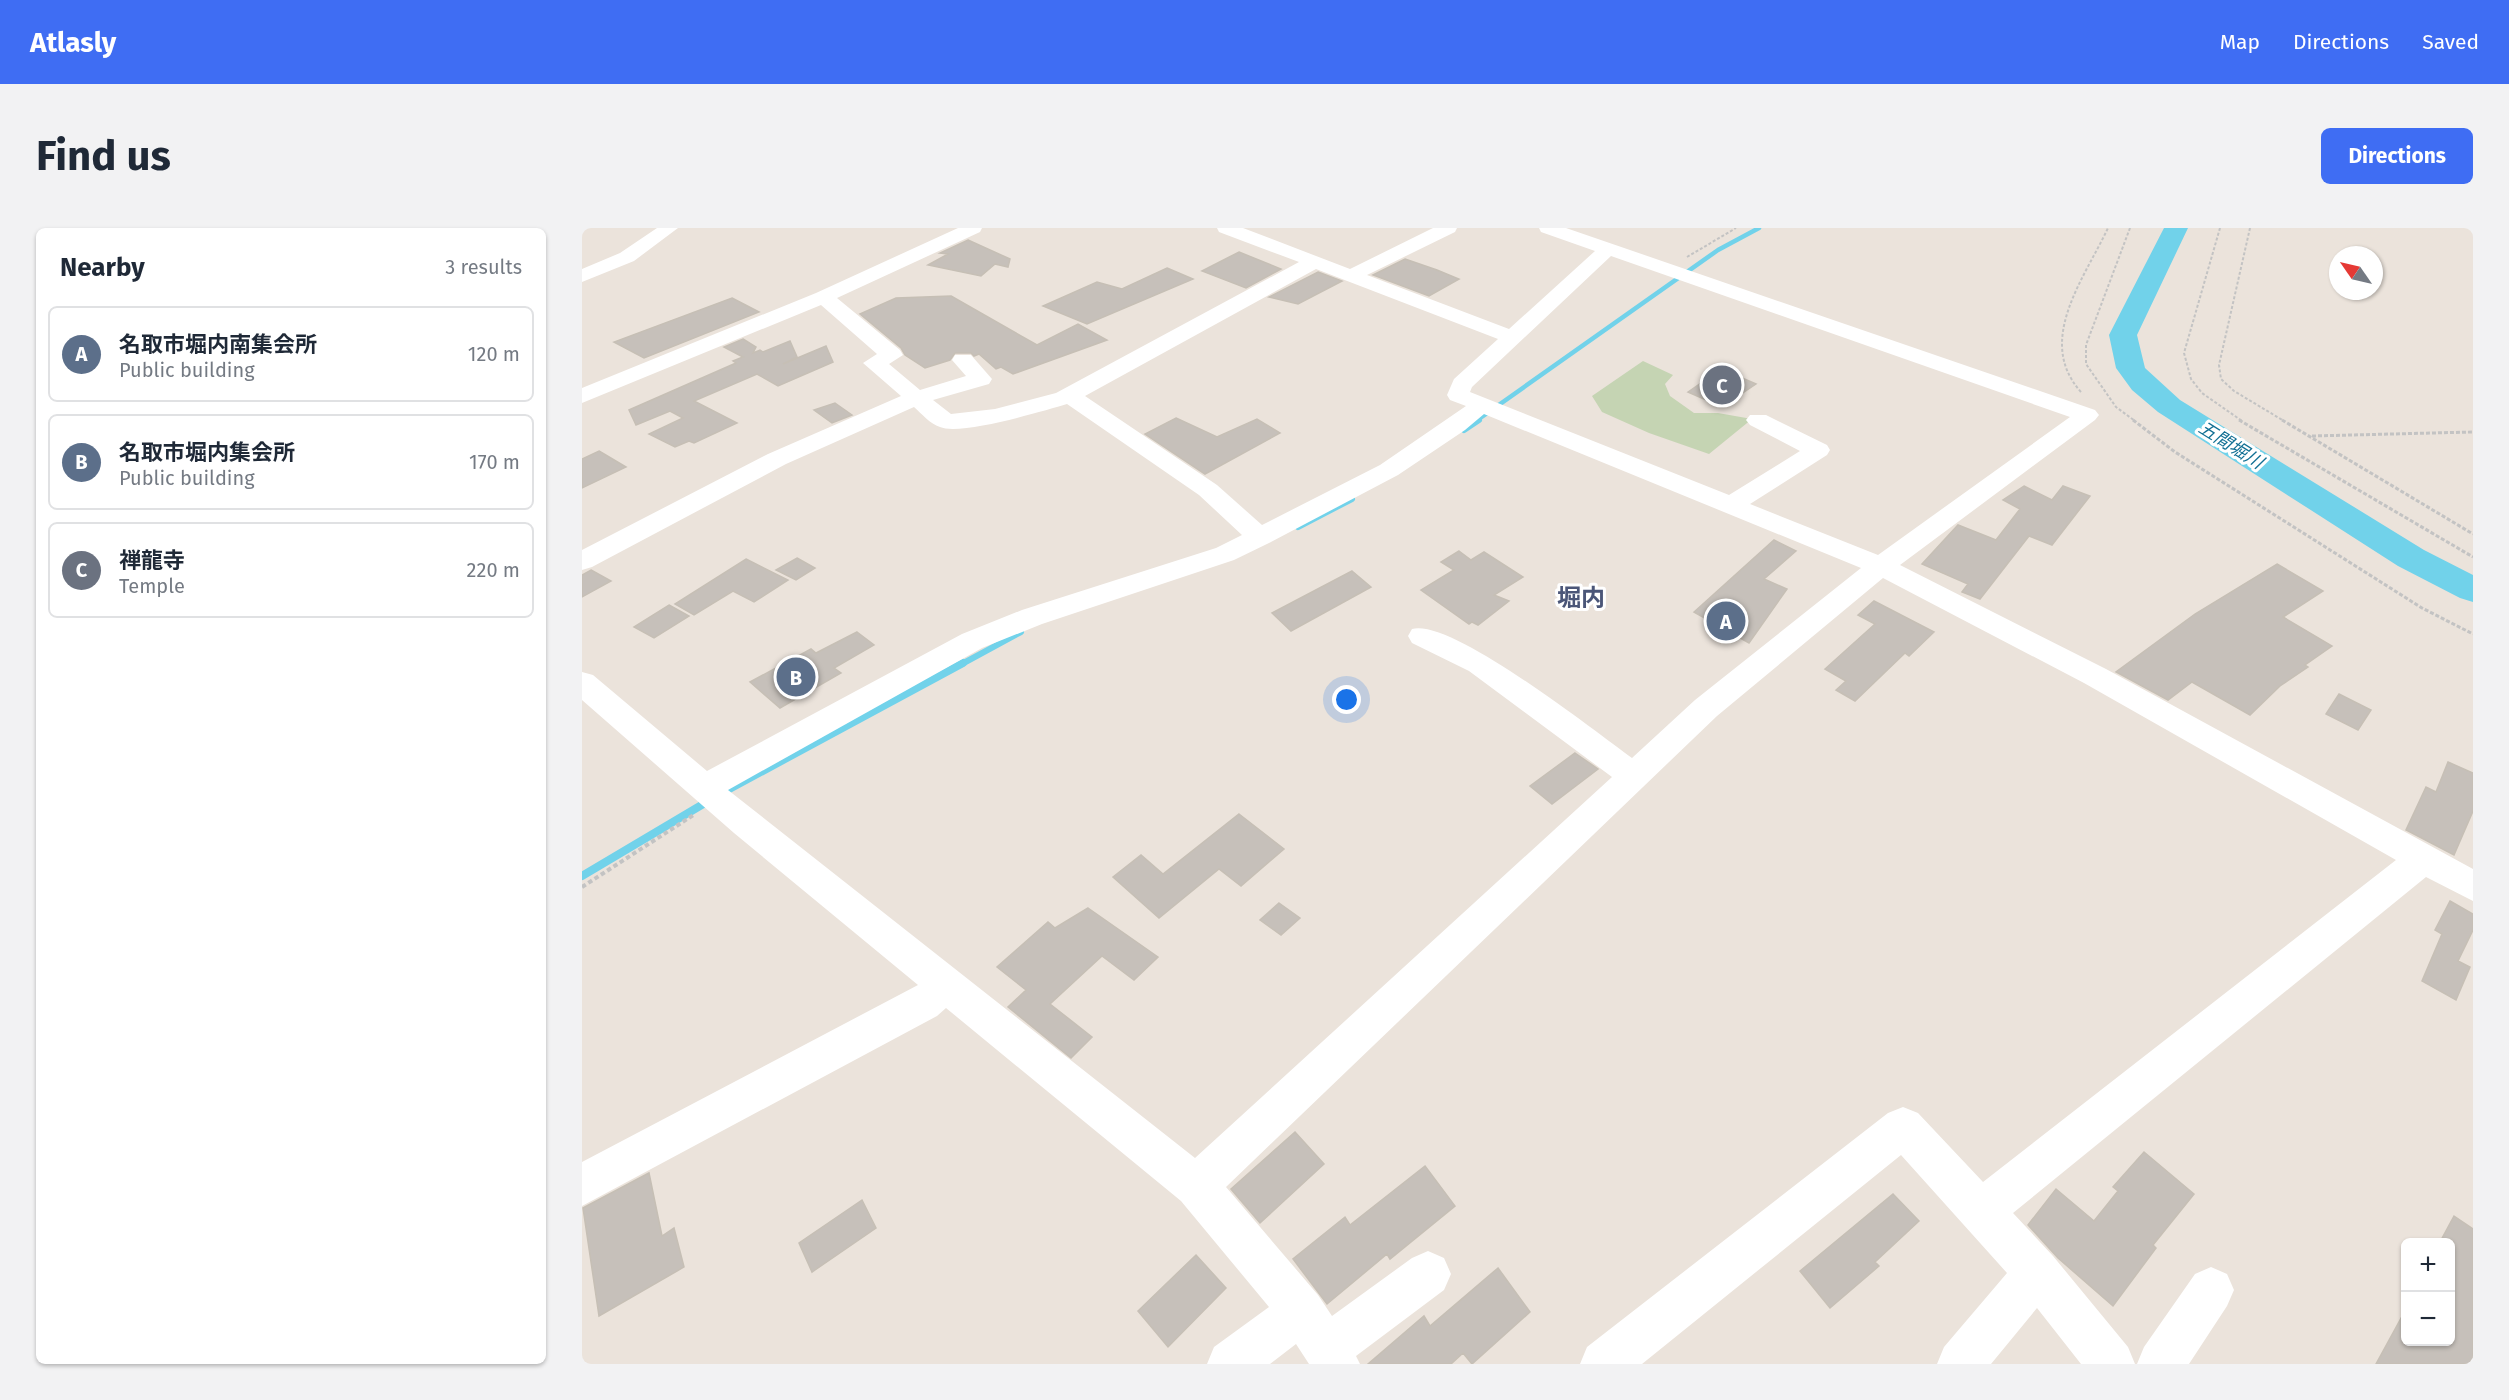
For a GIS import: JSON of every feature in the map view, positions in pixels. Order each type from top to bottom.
[{"type":"street","points":[[582,276],[627,256],[669,228]]},
{"type":"street","points":[[582,396],[823,297],[974,228]]},
{"type":"street","points":[[1226,228],[1514,338]]},
{"type":"street","points":[[1350,276],[1448,228]]},
{"type":"street","points":[[1548,228],[2087,415]]},
{"type":"street","points":[[1608,249],[1462,384],[1458,395],[1881,566],[2095,676],[2473,886]]},
{"type":"street","points":[[823,297],[892,355],[874,363],[946,422],[1024,409],[1070,395],[1101,368],[1314,262]]},
{"type":"street","points":[[963,360],[981,379],[1024,409]]},
{"type":"street","points":[[582,561],[777,459],[916,398],[981,379]]},
{"type":"street","points":[[1070,395],[1208,490],[1260,537]]},
{"type":"street","points":[[712,795],[972,641],[1032,617],[1225,554],[1389,470],[1457,425],[1489,408]]},
{"type":"street","points":[[1196,1186],[1706,708],[1881,566],[2087,415]]},
{"type":"street","points":[[1732,504],[1818,450],[1758,420]]},
{"type":"street","points":[[1422,636],[1479,664],[1633,775]]},
{"type":"street","points":[[582,683],[712,795],[1196,1186],[1302,1311],[1331,1357],[1428,1274]]},
{"type":"street","points":[[1981,1211],[2423,859]]},
{"type":"street","points":[[582,1185],[923,1004],[946,986]]},
{"type":"street","points":[[1604,1364],[1903,1127],[2037,1272],[2112,1364]]},
{"type":"street","points":[[1961,1364],[2037,1272]]},
{"type":"street","points":[[2161,1364],[2211,1290]]},
{"type":"street","points":[[1231,1364],[1302,1311]]},
{"type":"path","points":[[1678,272],[1736,228]]},
{"type":"path","points":[[2087,415],[2084,395],[2068,372],[2059,348],[2064,322],[2108,228]]},
{"type":"path","points":[[2130,228],[2086,345],[2086,364],[2116,407],[2175,452],[2291,527],[2422,608],[2473,634]]},
{"type":"path","points":[[2220,228],[2184,353],[2191,379],[2202,393],[2223,410],[2473,557]]},
{"type":"path","points":[[2250,228],[2219,365],[2222,379],[2234,391],[2473,534]]},
{"type":"path","points":[[2310,436],[2473,432]]},
{"type":"path","points":[[582,887],[712,795]]},
{"type":"green space","points":[[1643,361],[1673,375],[1665,384],[1670,396],[1694,413],[1718,413],[1752,419],[1709,454],[1649,433],[1602,412],[1592,396]]},
{"type":"building","points":[[968,240],[1010,259],[1008,267],[995,264],[981,276],[928,265],[948,254],[940,253]]},
{"type":"building","points":[[1239,252],[1281,269],[1246,288],[1202,271]]},
{"type":"building","points":[[1405,259],[1459,279],[1429,296],[1373,275]]},
{"type":"building","points":[[1167,268],[1193,279],[1087,324],[1043,306],[1097,282],[1122,289]]},
{"type":"building","points":[[1318,272],[1342,281],[1298,304],[1269,297]]},
{"type":"building","points":[[951,296],[1037,345],[1078,324],[1107,340],[1013,374],[1001,367],[996,369],[979,354],[974,356],[971,353],[955,353],[950,360],[925,368],[905,355],[901,348],[860,314],[896,298]]},
{"type":"building","points":[[732,298],[759,312],[644,358],[614,342]]},
{"type":"building","points":[[743,339],[756,347],[753,353],[760,350],[763,352],[790,341],[797,357],[783,364],[826,346],[833,362],[778,386],[757,374],[694,401],[737,423],[694,443],[689,441],[675,447],[649,434],[683,418],[670,411],[636,425],[629,410],[736,363],[733,361],[743,357],[724,347]]},
{"type":"building","points":[[1721,369],[1756,384],[1722,407],[1688,392]]},
{"type":"building","points":[[835,403],[852,415],[832,423],[814,410]]},
{"type":"building","points":[[1176,418],[1217,437],[1257,419],[1280,433],[1205,474],[1145,434]]},
{"type":"building","points":[[599,451],[626,467],[582,488],[582,459]]},
{"type":"building","points":[[2024,486],[2052,500],[2063,486],[2090,496],[2052,545],[2029,536],[1980,599],[1962,592],[1968,584],[1922,564],[1958,525],[1996,540],[2020,509],[2003,500]]},
{"type":"building","points":[[1774,540],[1796,551],[1764,579],[1787,589],[1749,643],[1694,612]]},
{"type":"building","points":[[1459,551],[1471,560],[1484,552],[1523,577],[1494,595],[1509,601],[1478,625],[1472,622],[1469,624],[1421,590],[1454,570],[1441,562]]},
{"type":"building","points":[[797,558],[815,568],[796,580],[776,570]]},
{"type":"building","points":[[746,559],[788,580],[754,602],[733,591],[694,615],[675,604]]},
{"type":"building","points":[[2277,564],[2323,591],[2283,617],[2332,646],[2305,665],[2308,667],[2280,686],[2250,715],[2192,682],[2168,700],[2116,672],[2195,614]]},
{"type":"building","points":[[591,570],[611,581],[582,597],[582,575]]},
{"type":"building","points":[[1352,571],[1371,587],[1291,631],[1272,613]]},
{"type":"building","points":[[1874,601],[1934,632],[1909,656],[1905,653],[1855,701],[1836,690],[1846,681],[1825,669],[1875,624],[1858,615]]},
{"type":"building","points":[[669,605],[689,616],[654,638],[634,627]]},
{"type":"building","points":[[857,632],[874,645],[834,668],[841,673],[780,708],[750,682],[811,649],[816,653]]},
{"type":"building","points":[[2339,694],[2371,710],[2358,730],[2326,714]]},
{"type":"building","points":[[1575,753],[1598,769],[1552,804],[1530,786]]},
{"type":"building","points":[[2448,762],[2473,773],[2473,811],[2454,855],[2406,830],[2426,787],[2436,792]]},
{"type":"building","points":[[1239,814],[1284,849],[1241,886],[1219,869],[1159,918],[1113,877],[1141,855],[1163,874]]},
{"type":"building","points":[[2450,901],[2473,914],[2473,930],[2458,961],[2470,967],[2456,1000],[2422,981],[2442,934],[2435,930]]},
{"type":"building","points":[[1279,903],[1300,918],[1281,935],[1260,920]]},
{"type":"building","points":[[1088,908],[1158,957],[1134,980],[1102,956],[1050,1004],[1092,1037],[1071,1058],[1008,1007],[1026,990],[997,967],[1048,922],[1055,928]]},
{"type":"building","points":[[1295,1132],[1324,1164],[1260,1223],[1231,1189]]},
{"type":"building","points":[[2144,1152],[2194,1194],[2153,1245],[2156,1248],[2113,1306],[2058,1258],[2028,1225],[2056,1189],[2094,1221],[2118,1191],[2113,1187]]},
{"type":"building","points":[[1425,1166],[1455,1206],[1390,1259],[1387,1254],[1327,1304],[1293,1259],[1345,1217],[1350,1225]]},
{"type":"building","points":[[649,1173],[662,1236],[674,1228],[684,1267],[599,1316],[583,1208]]},
{"type":"building","points":[[1893,1194],[1919,1221],[1875,1262],[1879,1266],[1830,1308],[1800,1271]]},
{"type":"building","points":[[862,1200],[876,1228],[812,1272],[799,1243]]},
{"type":"building","points":[[2454,1216],[2473,1229],[2473,1364],[2376,1364],[2401,1318],[2401,1346],[2455,1346],[2455,1238],[2442,1238]]},
{"type":"building","points":[[1196,1255],[1226,1288],[1168,1347],[1138,1311]]},
{"type":"building","points":[[1498,1268],[1530,1312],[1472,1364],[1463,1353],[1451,1364],[1368,1364],[1424,1316],[1430,1326]]},
{"type":"waterway","points":[[1476,421],[1718,250],[1759,228]]},
{"type":"waterway","name":"五間堀川","points":[[2176,228],[2123,335],[2126,359],[2136,376],[2169,406],[2411,558],[2473,590]]},
{"type":"waterway","points":[[1464,430],[1479,420]]},
{"type":"waterway","points":[[1298,527],[1352,499]]},
{"type":"waterway","points":[[960,665],[1021,632]]},
{"type":"waterway","points":[[720,794],[963,663]]},
{"type":"waterway","points":[[582,876],[710,800]]},
{"type":"place","name":"禅龍寺","points":[[1722,385]]},
{"type":"place","name":"名取市堀内南集会所","points":[[1726,621]]},
{"type":"place","name":"名取市堀内集会所","points":[[796,677]]},
{"type":"district","name":"堀内","points":[[1581,598]]}]
